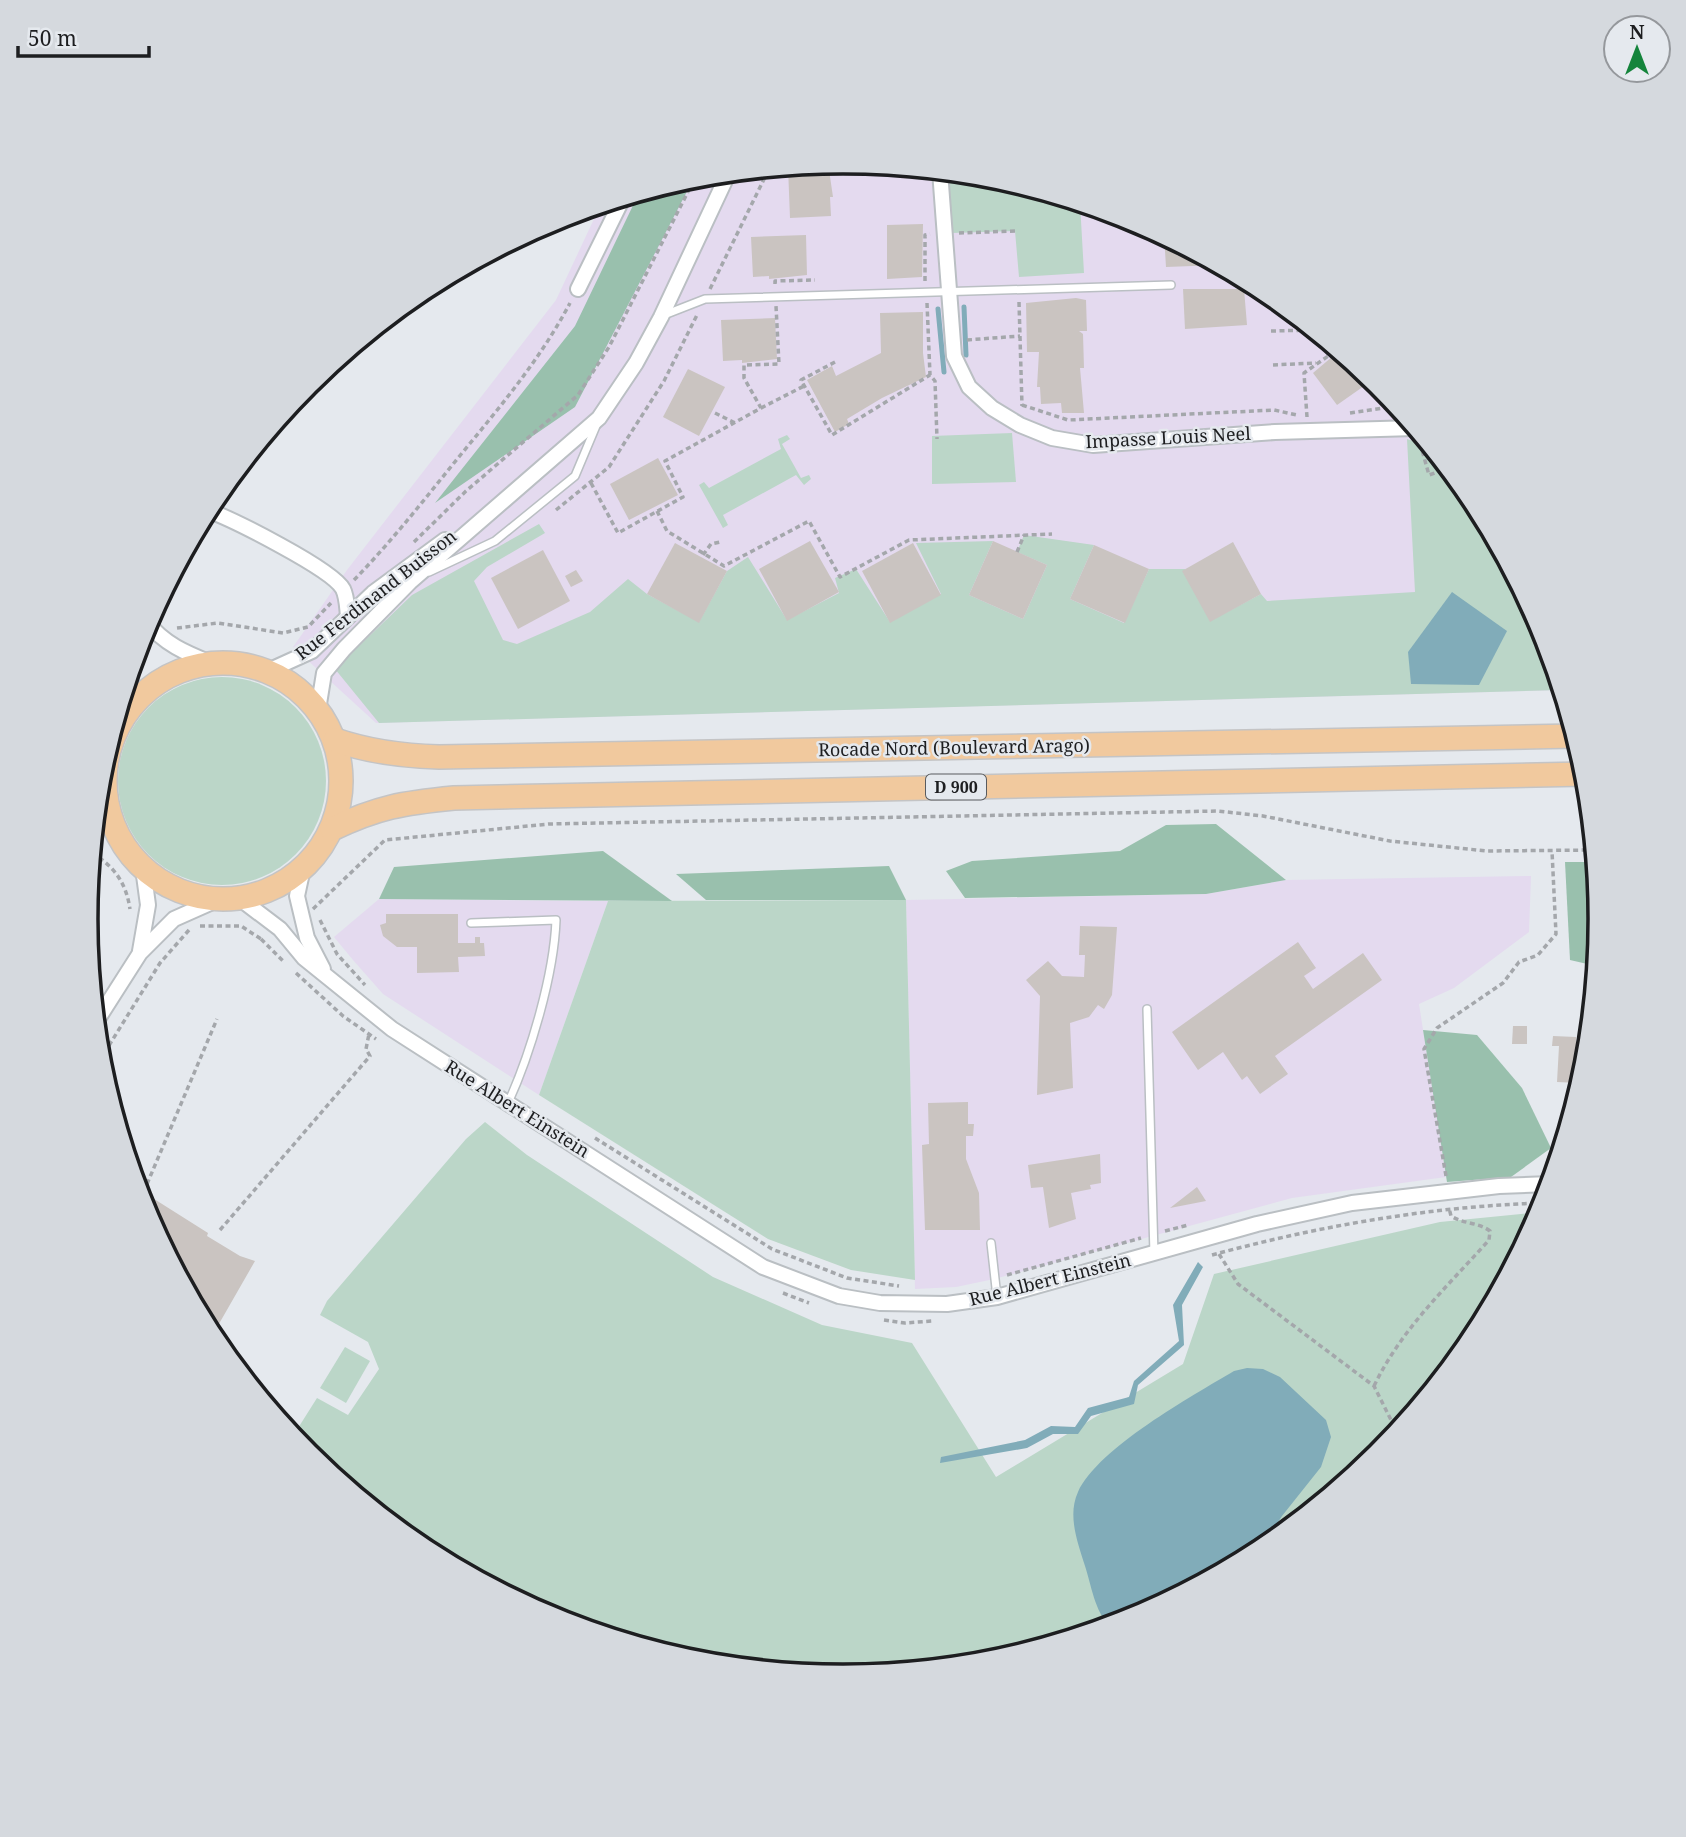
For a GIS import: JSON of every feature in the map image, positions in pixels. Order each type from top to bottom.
[{"type":"main road","points":[[107,802],[120,838],[143,867],[178,890],[229,898],[262,892],[303,868],[332,829],[340,800],[342,769],[335,740],[318,710],[296,687],[268,671],[240,663],[211,663],[182,670],[156,683],[128,712]]},
{"type":"main road","name":"Rocade Nord (Boulevard Arago)","points":[[335,740],[363,750],[395,756],[439,757],[1565,736]]},
{"type":"main road","name":"D 900","points":[[332,829],[369,811],[397,803],[454,798],[1574,774]]},
{"type":"main road","points":[[103,832],[120,838]]},
{"type":"street","name":"Impasse Louis Neel","points":[[941,180],[954,356],[970,387],[992,408],[1020,425],[1052,438],[1093,445],[1308,422],[1408,433]]},
{"type":"street","name":"Rue Ferdinand Buisson","points":[[318,710],[324,673],[410,582],[599,418],[636,363],[661,317],[723,184]]},
{"type":"street","points":[[578,289],[618,209]]},
{"type":"street","name":"Rue Ferdinand Buisson","points":[[268,671],[312,651],[373,593],[514,489]]},
{"type":"street","points":[[218,515],[287,550],[336,581],[344,590],[348,616]]},
{"type":"street","points":[[157,635],[177,649],[211,663]]},
{"type":"street","points":[[140,953],[148,905],[143,867]]},
{"type":"street","name":"Rue Albert Einstein","points":[[303,868],[296,896],[302,917],[318,965],[338,986]]},
{"type":"street","points":[[104,1010],[140,953],[174,919],[229,898]]},
{"type":"street","name":"Rue Albert Einstein","points":[[229,898],[280,929],[304,958],[392,1029],[764,1267],[839,1296],[880,1304],[947,1304],[998,1297],[1212,1237],[1352,1203],[1447,1185],[1538,1184]]},
{"type":"lane","points":[[661,317],[705,299],[1171,285]]},
{"type":"lane","points":[[410,582],[495,541],[575,476],[599,418]]},
{"type":"lane","points":[[471,923],[556,920],[555,950],[548,978],[508,1103]]},
{"type":"lane","points":[[1147,1009],[1154,1254]]},
{"type":"lane","points":[[991,1243],[998,1297]]},
{"type":"path","points":[[410,546],[466,491],[578,395],[609,348],[689,190]]},
{"type":"path","points":[[761,408],[744,378],[744,365],[779,364],[775,281],[815,280]]},
{"type":"path","points":[[153,638],[186,625],[218,622],[283,633],[308,627],[384,550],[511,393],[550,341],[578,289]]},
{"type":"path","points":[[1019,290],[1022,405],[1020,425]]},
{"type":"path","points":[[1295,325],[1295,330]]},
{"type":"path","points":[[1271,331],[1301,330]]},
{"type":"path","points":[[971,339],[1020,336]]},
{"type":"path","points":[[1022,405],[1068,420],[1275,410],[1308,422],[1304,373],[1330,355]]},
{"type":"path","points":[[835,362],[801,380],[832,435],[930,375]]},
{"type":"path","points":[[1273,365],[1317,363]]},
{"type":"path","points":[[591,483],[618,533],[682,497],[665,461],[804,386]]},
{"type":"path","points":[[1348,413],[1385,408]]},
{"type":"path","points":[[715,413],[735,423]]},
{"type":"path","points":[[1422,450],[1429,475],[1439,471]]},
{"type":"path","points":[[657,511],[667,531],[724,566],[810,521],[840,577],[909,540],[1052,534]]},
{"type":"path","points":[[1017,552],[1024,535]]},
{"type":"path","points":[[704,555],[711,544],[720,542]]},
{"type":"path","points":[[344,590],[368,577]]},
{"type":"path","points":[[302,917],[315,908],[385,840],[549,824],[1218,811],[1263,816],[1390,841],[1486,852],[1584,850]]},
{"type":"path","points":[[1374,1386],[1388,1358],[1419,1315],[1489,1240],[1490,1231],[1482,1225],[1451,1216],[1424,1049],[1437,1028],[1503,983],[1519,962],[1538,956],[1556,933],[1552,850]]},
{"type":"path","points":[[315,908],[337,954],[370,990]]},
{"type":"path","points":[[109,1046],[160,963],[188,931],[201,926],[241,926],[261,939],[280,929]]},
{"type":"path","points":[[148,1184],[216,1019]]},
{"type":"path","points":[[220,1230],[370,1056],[366,1049],[369,1034]]},
{"type":"path","points":[[585,1132],[772,1250],[847,1278],[902,1287]]},
{"type":"path","points":[[1434,1179],[1447,1185]]},
{"type":"path","points":[[994,1279],[1191,1224]]},
{"type":"path","points":[[1212,1237],[1238,1284],[1374,1386],[1392,1422]]},
{"type":"shaded area","points":[[843,174],[940,180],[1036,199],[1128,230],[1216,273],[1297,327],[1334,358],[1403,427],[1434,465],[1488,546],[1531,633],[1552,690],[376,723],[293,647],[347,570],[556,300],[595,216],[650,199],[746,180]]},
{"type":"shaded area","points":[[1531,876],[1529,932],[1454,988],[1419,1004],[1446,1177],[1292,1198],[994,1279],[956,1287],[915,1289],[906,900],[1206,894],[1286,880]]},
{"type":"shaded area","points":[[379,899],[608,901],[539,1095],[383,994],[334,937]]},
{"type":"green space","points":[[949,182],[1036,199],[1081,213],[1084,273],[1019,277],[1015,231],[952,233]]},
{"type":"green space","points":[[688,190],[575,407],[435,503],[575,326],[634,204]]},
{"type":"green space","points":[[1012,433],[1016,482],[932,484],[932,436]]},
{"type":"green space","points":[[787,435],[790,439],[782,444],[801,478],[809,475],[811,479],[804,485],[796,475],[723,515],[728,525],[723,528],[699,485],[704,482],[709,488],[781,449],[778,439]]},
{"type":"green space","points":[[1407,439],[1415,442],[1434,465],[1488,546],[1531,633],[1552,690],[379,723],[335,669],[412,595],[539,524],[545,533],[487,567],[474,581],[503,640],[517,644],[590,612],[628,579],[647,594],[699,622],[727,571],[748,557],[787,620],[839,593],[835,578],[856,569],[890,622],[941,594],[916,543],[993,541],[969,595],[1023,619],[1047,565],[1017,552],[1024,535],[1094,545],[1070,599],[1124,623],[1149,569],[1185,569],[1210,621],[1261,594],[1267,601],[1415,592]]},
{"type":"green space","points":[[222,677],[262,685],[295,708],[318,741],[326,781],[318,821],[295,854],[262,877],[222,885],[182,877],[149,854],[126,821],[118,781],[126,741],[149,708],[182,685]]},
{"type":"green space","points":[[1216,824],[1286,880],[1206,894],[965,898],[946,871],[972,861],[1120,851],[1166,825]]},
{"type":"green space","points":[[603,851],[672,901],[379,899],[394,867]]},
{"type":"green space","points":[[1565,862],[1585,862],[1588,918],[1586,964],[1570,960]]},
{"type":"green space","points":[[889,866],[906,900],[706,900],[676,874]]},
{"type":"green space","points":[[906,900],[915,1280],[851,1270],[768,1239],[539,1095],[608,901]]},
{"type":"green space","points":[[1423,1030],[1477,1035],[1522,1088],[1551,1148],[1511,1177],[1447,1182]]},
{"type":"green space","points":[[485,1122],[527,1155],[713,1277],[822,1325],[912,1343],[996,1477],[1183,1364],[1214,1274],[1440,1222],[1527,1213],[1488,1291],[1434,1372],[1403,1410],[1334,1479],[1297,1510],[1215,1564],[1128,1607],[1036,1638],[940,1657],[892,1662],[794,1662],[698,1649],[650,1638],[558,1607],[513,1587],[470,1564],[389,1510],[352,1479],[299,1427],[317,1398],[348,1415],[379,1369],[368,1342],[320,1315],[327,1301],[466,1139]]},
{"type":"green space","points":[[345,1347],[370,1361],[346,1403],[320,1388]]},
{"type":"water","points":[[1452,592],[1507,631],[1479,685],[1411,684],[1408,652]]},
{"type":"water","points":[[1198,1262],[1203,1267],[1182,1305],[1184,1345],[1138,1385],[1134,1404],[1091,1416],[1078,1434],[1053,1434],[1027,1448],[940,1463],[941,1457],[1025,1440],[1051,1426],[1075,1427],[1088,1408],[1129,1397],[1134,1381],[1179,1341],[1173,1305]]},
{"type":"water","points":[[1263,1369],[1280,1377],[1326,1420],[1331,1437],[1321,1467],[1277,1524],[1257,1538],[1173,1587],[1103,1616],[1077,1539],[1073,1510],[1078,1492],[1089,1475],[1125,1441],[1234,1371]]},
{"type":"building","points":[[830,174],[833,197],[830,197],[831,216],[790,218],[788,176]]},
{"type":"building","points":[[923,224],[922,277],[887,279],[887,225]]},
{"type":"building","points":[[806,235],[807,275],[769,279],[769,276],[753,277],[751,237]]},
{"type":"building","points":[[1165,246],[1202,266],[1166,267]]},
{"type":"building","points":[[1183,289],[1244,291],[1247,325],[1185,329]]},
{"type":"building","points":[[1076,298],[1086,300],[1087,331],[1079,331],[1083,334],[1084,368],[1080,368],[1084,413],[1062,413],[1061,403],[1041,404],[1040,387],[1037,387],[1039,352],[1027,352],[1026,303]]},
{"type":"building","points":[[923,312],[926,377],[882,398],[847,419],[849,424],[835,432],[807,380],[832,366],[836,376],[881,353],[880,313]]},
{"type":"building","points":[[775,318],[777,359],[742,363],[742,360],[723,361],[721,320]]},
{"type":"building","points":[[1332,357],[1364,386],[1337,405],[1313,373]]},
{"type":"building","points":[[688,369],[725,387],[699,436],[663,417]]},
{"type":"building","points":[[658,458],[678,495],[629,520],[610,484]]},
{"type":"building","points":[[810,541],[839,592],[787,621],[759,569]]},
{"type":"building","points":[[993,541],[1047,565],[1023,619],[969,595]]},
{"type":"building","points":[[1233,542],[1261,594],[1210,622],[1182,571]]},
{"type":"building","points":[[675,543],[727,571],[699,623],[647,594]]},
{"type":"building","points":[[913,543],[941,595],[890,623],[862,571]]},
{"type":"building","points":[[1094,545],[1149,569],[1125,623],[1070,599]]},
{"type":"building","points":[[543,550],[570,601],[518,629],[491,578]]},
{"type":"building","points":[[576,570],[583,581],[571,587],[565,576]]},
{"type":"building","points":[[386,914],[458,914],[458,943],[475,943],[475,937],[480,937],[480,943],[484,943],[485,956],[458,957],[459,972],[417,973],[417,947],[397,947],[383,936],[380,925],[386,923]]},
{"type":"building","points":[[1080,926],[1117,927],[1112,995],[1104,1009],[1098,1005],[1089,1017],[1070,1023],[1073,1088],[1037,1095],[1040,996],[1026,980],[1048,961],[1062,976],[1084,977],[1085,955],[1079,955]]},
{"type":"building","points":[[1298,942],[1316,968],[1304,976],[1313,989],[1363,953],[1382,980],[1275,1056],[1288,1074],[1260,1094],[1247,1076],[1242,1080],[1223,1052],[1198,1070],[1172,1032]]},
{"type":"building","points":[[1513,1026],[1527,1026],[1527,1044],[1512,1044]]},
{"type":"building","points":[[1553,1036],[1576,1037],[1577,1047],[1570,1083],[1557,1082],[1559,1046],[1552,1046]]},
{"type":"building","points":[[968,1102],[968,1124],[974,1124],[973,1136],[966,1136],[966,1159],[979,1193],[980,1230],[925,1230],[922,1145],[929,1144],[928,1103]]},
{"type":"building","points":[[1100,1154],[1101,1183],[1090,1185],[1091,1189],[1071,1193],[1076,1219],[1049,1228],[1043,1187],[1031,1188],[1028,1165]]},
{"type":"building","points":[[1197,1187],[1206,1201],[1170,1208]]},
{"type":"building","points":[[153,1198],[208,1233],[207,1236],[240,1256],[255,1261],[219,1324],[175,1248]]},
{"type":"waterway","points":[[964,307],[966,355]]},
{"type":"waterway","points":[[938,309],[944,372]]}]
